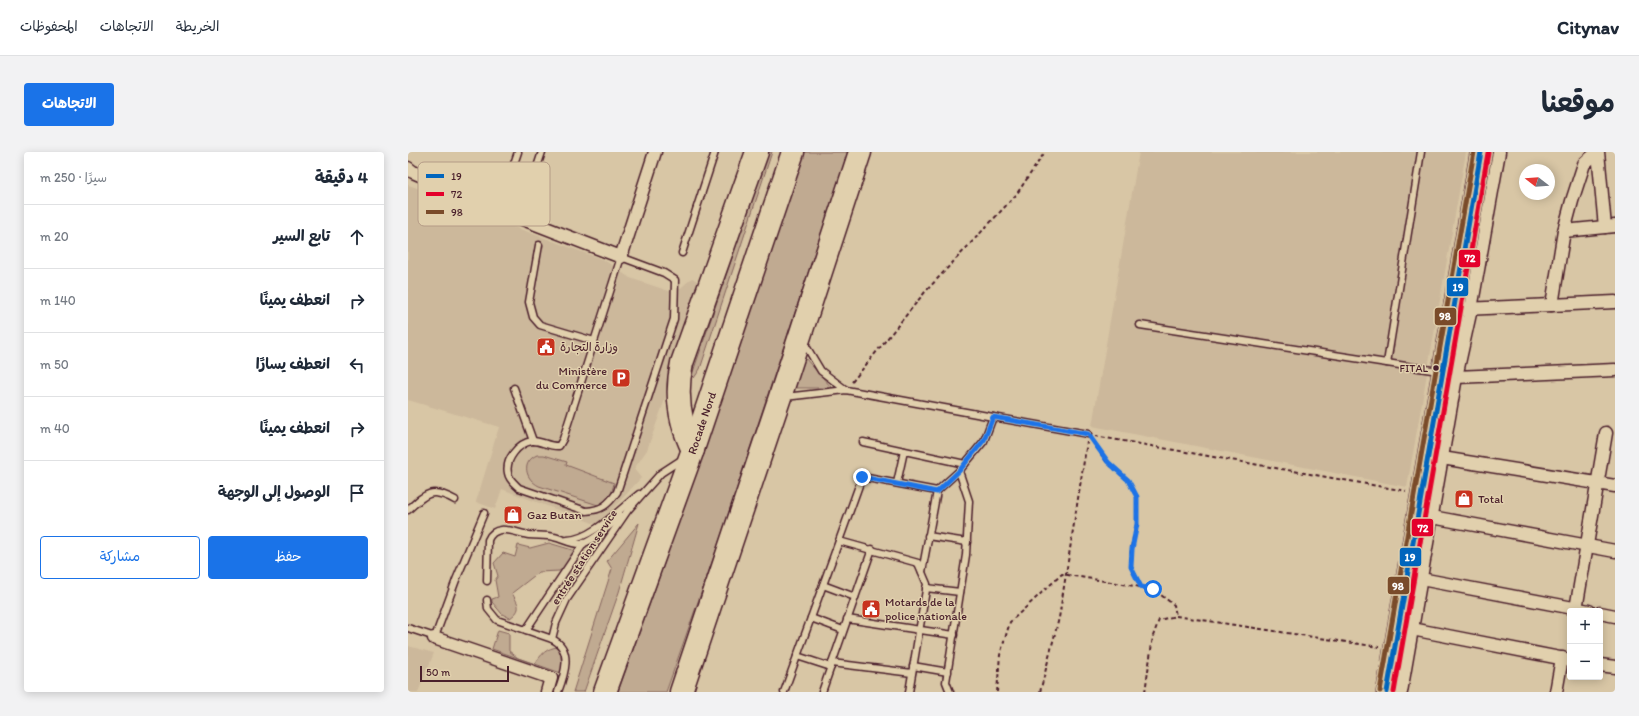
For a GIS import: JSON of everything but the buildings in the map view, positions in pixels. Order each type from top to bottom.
[{"type":"highway","points":[[692,452],[681,417],[678,396],[679,376],[682,363],[757,152]]},
{"type":"highway","name":"Rocade Nord","points":[[605,692],[692,452],[793,152]]},
{"type":"highway","points":[[681,692],[780,398],[860,152]]},
{"type":"highway","points":[[1376,692],[1469,152]]},
{"type":"highway","points":[[1387,692],[1463,309],[1481,152]]},
{"type":"street","points":[[541,226],[620,257],[655,152]]},
{"type":"street","points":[[1401,692],[1456,377],[1463,309],[1499,152]]},
{"type":"street","points":[[1552,305],[1564,231],[1584,164],[1597,152]]},
{"type":"street","points":[[1564,231],[1610,226],[1597,152]]},
{"type":"street","points":[[408,168],[418,174]]},
{"type":"street","points":[[1463,309],[1615,302]]},
{"type":"street","points":[[1456,377],[1615,370]]},
{"type":"street","points":[[1576,608],[1606,433]]},
{"type":"street","points":[[1442,458],[1615,486]]},
{"type":"street","points":[[1432,517],[1615,551]]},
{"type":"street","points":[[1421,579],[1571,608]]},
{"type":"street","points":[[1603,614],[1615,616]]},
{"type":"street","points":[[1412,629],[1566,659],[1556,692]]},
{"type":"street","points":[[434,638],[551,678],[547,692]]},
{"type":"street","points":[[1603,666],[1615,668]]},
{"type":"lane","points":[[515,162],[518,152]]},
{"type":"lane","points":[[539,162],[542,152]]},
{"type":"lane","points":[[682,253],[715,152]]},
{"type":"lane","points":[[1387,363],[1421,152]]},
{"type":"lane","points":[[539,245],[529,302],[534,317],[540,325],[594,341]]},
{"type":"lane","points":[[620,257],[664,272],[675,280],[676,291],[674,319],[617,492],[609,502],[597,510],[586,511],[519,488],[512,482],[508,474],[508,466],[511,457],[524,444],[532,441],[552,446],[559,446],[563,439],[594,341],[620,257]]},
{"type":"lane","points":[[1140,324],[1432,370]]},
{"type":"lane","points":[[800,335],[821,371],[846,390]]},
{"type":"lane","points":[[514,388],[532,441]]},
{"type":"lane","points":[[780,398],[846,390],[1088,434]]},
{"type":"lane","points":[[922,572],[937,492],[959,471],[984,440],[993,417]]},
{"type":"lane","points":[[863,442],[965,464]]},
{"type":"lane","points":[[897,483],[904,451]]},
{"type":"lane","name":"entrée station service","points":[[552,639],[556,623],[567,599],[628,510],[654,481],[672,465],[692,452]]},
{"type":"lane","points":[[950,692],[946,682],[967,542],[969,501],[959,471]]},
{"type":"lane","points":[[784,692],[862,477],[937,492]]},
{"type":"lane","points":[[559,538],[572,540],[585,536],[654,481]]},
{"type":"lane","points":[[408,510],[422,496],[433,493],[443,493],[455,500]]},
{"type":"lane","name":"entrée station service","points":[[487,581],[488,540],[492,534],[497,531],[503,529],[531,536],[552,536],[576,544],[584,543],[602,532],[628,510]]},
{"type":"lane","points":[[408,628],[434,638],[484,513]]},
{"type":"lane","points":[[928,536],[967,542]]},
{"type":"lane","points":[[839,541],[918,563],[927,584],[909,692]]},
{"type":"lane","points":[[526,630],[584,543]]},
{"type":"lane","points":[[822,692],[872,549]]},
{"type":"lane","points":[[823,585],[855,597]]},
{"type":"lane","points":[[926,588],[960,592]]},
{"type":"lane","points":[[487,600],[488,609],[497,620],[552,639],[562,647],[566,668],[558,692]]},
{"type":"lane","points":[[811,618],[844,630]]},
{"type":"lane","points":[[847,620],[954,635]]},
{"type":"lane","points":[[797,656],[831,665],[912,673]]},
{"type":"lane","points":[[913,666],[948,672]]},
{"type":"path","points":[[846,390],[925,292],[1016,195],[1045,152]]},
{"type":"path","points":[[1088,434],[1411,492]]},
{"type":"path","points":[[1040,692],[1059,618],[1088,434]]},
{"type":"path","points":[[1088,434],[1108,462],[1128,480],[1137,497],[1137,524],[1132,549],[1131,567],[1141,587]]},
{"type":"path","points":[[997,692],[1000,655],[1010,622],[1062,574],[1153,589],[1174,605],[1176,616]]},
{"type":"path","points":[[1145,692],[1153,636],[1159,620],[1176,616],[1383,648]]},
{"type":"shaded area","points":[[768,152],[772,152],[700,369],[694,378],[692,376],[693,372]]},
{"type":"shaded area","points":[[802,152],[848,152],[719,542],[666,692],[618,692],[665,561]]},
{"type":"shaded area","points":[[1139,152],[1466,152],[1407,487],[1092,426]]},
{"type":"shaded area","name":"وزارة التجارة","points":[[408,185],[418,188],[418,226],[512,226],[604,260],[630,278],[675,293],[692,278],[705,286],[647,450],[634,469],[641,478],[598,525],[502,489],[495,509],[476,502],[499,427],[408,400]]},
{"type":"shaded area","points":[[804,357],[832,388],[794,388]]},
{"type":"shaded area","points":[[537,455],[544,455],[567,462],[566,465],[614,483],[609,497],[605,502],[598,505],[539,486],[534,483],[528,475],[527,470],[529,462]]},
{"type":"shaded area","points":[[639,523],[619,592],[584,692],[573,692],[612,569],[607,561]]},
{"type":"shaded area","points":[[605,534],[609,537],[575,581],[571,577]]},
{"type":"shaded area","points":[[549,543],[576,551],[567,567],[559,571],[539,572],[512,593],[518,606],[517,612],[510,618],[502,614],[492,602],[492,599],[498,597],[495,580],[498,576],[494,563],[503,553],[515,557],[518,545],[530,548]]},
{"type":"shaded area","points":[[498,630],[509,633],[509,651],[523,660],[492,649]]},
{"type":"shaded area","points":[[408,646],[434,653],[418,692],[408,692]]},
{"type":"shaded area","points":[[558,647],[565,656],[564,674],[535,664],[545,652],[554,648]]},
{"type":"transit line","name":"98","points":[[1380,691],[1474,152]]},
{"type":"transit line","name":"19","points":[[1387,692],[1481,152]]},
{"type":"transit line","name":"72","points":[[1394,692],[1488,153]]},
{"type":"place","name":"وزارة التجارة","points":[[546,347]]},
{"type":"place","name":"FITAL","points":[[1436,368]]},
{"type":"place","name":"Ministère du Commerce","points":[[621,378]]},
{"type":"place","name":"Total","points":[[1464,499]]},
{"type":"place","name":"Gaz Butan","points":[[513,515]]},
{"type":"place","name":"Motards de la police nationale","points":[[871,609]]},
{"type":"route","points":[[862,477],[937,492],[959,471],[984,440],[990,428],[993,417],[1088,434],[1108,462],[1128,480],[1137,497],[1137,524],[1132,549],[1131,567],[1141,587],[1153,589]]}]
